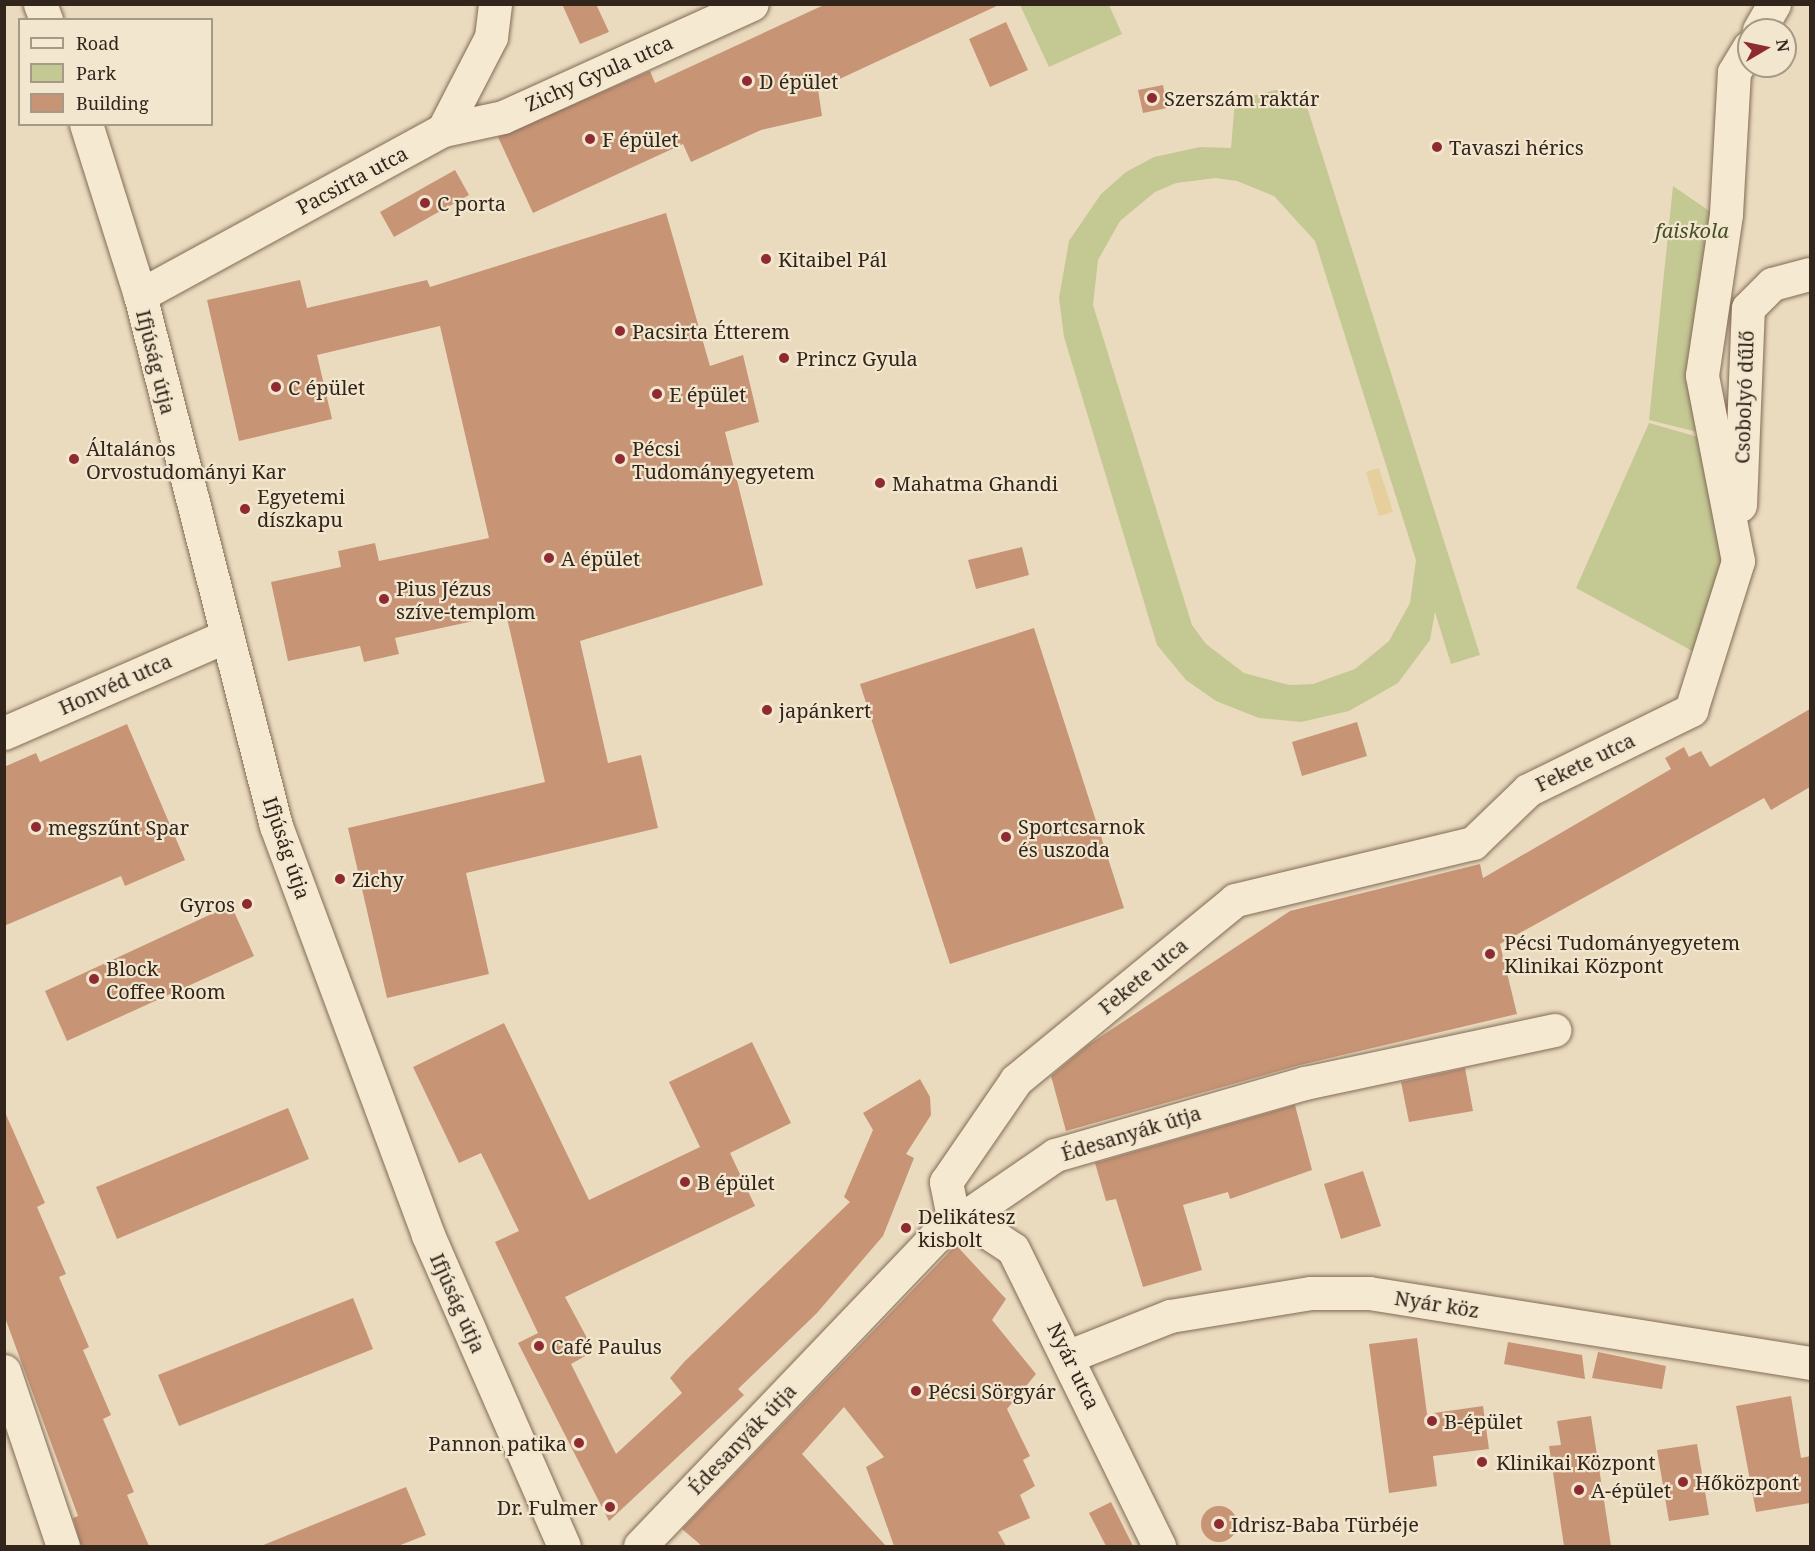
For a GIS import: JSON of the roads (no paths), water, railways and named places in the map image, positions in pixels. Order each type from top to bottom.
[{"type":"street","points":[[443,130],[470,83],[491,36],[495,4]]},
{"type":"street","name":"Zichy Gyula utca","points":[[443,130],[503,117],[752,4]]},
{"type":"street","points":[[1766,18],[1774,4]]},
{"type":"street","name":"Fekete utca","points":[[954,1222],[946,1182],[1016,1080],[1235,900],[1473,843],[1528,790],[1691,710],[1738,561],[1702,375],[1725,214],[1734,72],[1737,67]]},
{"type":"street","points":[[470,83],[503,117]]},
{"type":"street","name":"Ifjúság útja","points":[[87,126],[140,295],[276,826],[428,1235],[564,1546]]},
{"type":"street","name":"Pacsirta utca","points":[[140,295],[443,130]]},
{"type":"street","name":"Csobolyó dűlő","points":[[1738,561],[1748,308],[1772,284],[1810,274]]},
{"type":"street","name":"Honvéd utca","points":[[4,733],[226,636]]},
{"type":"street","name":"Édesanyák útja","points":[[640,1546],[954,1222],[1055,1155],[1305,1083],[1554,1030]]},
{"type":"street","name":"Nyár utca","points":[[954,1222],[975,1224],[1013,1249],[1069,1356],[1160,1546]]},
{"type":"street","name":"Nyár köz","points":[[1069,1356],[1170,1316],[1311,1293],[1369,1293],[1810,1363]]},
{"type":"street","points":[[4,1371],[63,1546]]},
{"type":"place","name":"D épület","points":[[747,81]]},
{"type":"place","name":"Szerszám raktár","points":[[1152,98]]},
{"type":"place","name":"F épület","points":[[590,139]]},
{"type":"place","name":"Tavaszi hérics","points":[[1437,147]]},
{"type":"place","name":"C porta","points":[[425,203]]},
{"type":"place","name":"Kitaibel Pál","points":[[766,259]]},
{"type":"place","name":"Pacsirta Étterem","points":[[620,331]]},
{"type":"place","name":"Princz Gyula","points":[[784,358]]},
{"type":"place","name":"C épület","points":[[276,387]]},
{"type":"place","name":"E épület","points":[[657,394]]},
{"type":"place","name":"Általános Orvostudományi Kar","points":[[74,459]]},
{"type":"place","name":"Pécsi Tudományegyetem","points":[[620,459]]},
{"type":"place","name":"Mahatma Ghandi","points":[[880,483]]},
{"type":"place","name":"Egyetemi díszkapu","points":[[245,509]]},
{"type":"place","name":"A épület","points":[[549,558]]},
{"type":"place","name":"Pius Jézus szíve-templom","points":[[384,599]]},
{"type":"place","name":"japánkert","points":[[767,710]]},
{"type":"place","name":"megszűnt Spar","points":[[36,827]]},
{"type":"place","name":"Sportcsarnok és uszoda","points":[[1006,837]]},
{"type":"place","name":"Zichy","points":[[340,879]]},
{"type":"place","name":"Gyros","points":[[247,904]]},
{"type":"place","name":"Pécsi Tudományegyetem Klinikai Központ","points":[[1490,954]]},
{"type":"place","name":"Block Coffee Room","points":[[94,979]]},
{"type":"place","name":"B épület","points":[[685,1182]]},
{"type":"place","name":"Delikátesz kisbolt","points":[[906,1228]]},
{"type":"place","name":"Café Paulus","points":[[539,1346]]},
{"type":"place","name":"Pécsi Sörgyár","points":[[916,1391]]},
{"type":"place","name":"B-épület","points":[[1432,1421]]},
{"type":"place","name":"Pannon patika","points":[[579,1443]]},
{"type":"place","name":"Klinikai Központ","points":[[1482,1462]]},
{"type":"place","name":"Hőközpont","points":[[1683,1482]]},
{"type":"place","name":"A-épület","points":[[1579,1490]]},
{"type":"place","name":"Dr. Fulmer","points":[[610,1507]]},
{"type":"place","name":"Idrisz-Baba Türbéje","points":[[1219,1524]]},
{"type":"park label","name":"faiskola","points":[[1692,230]]}]
